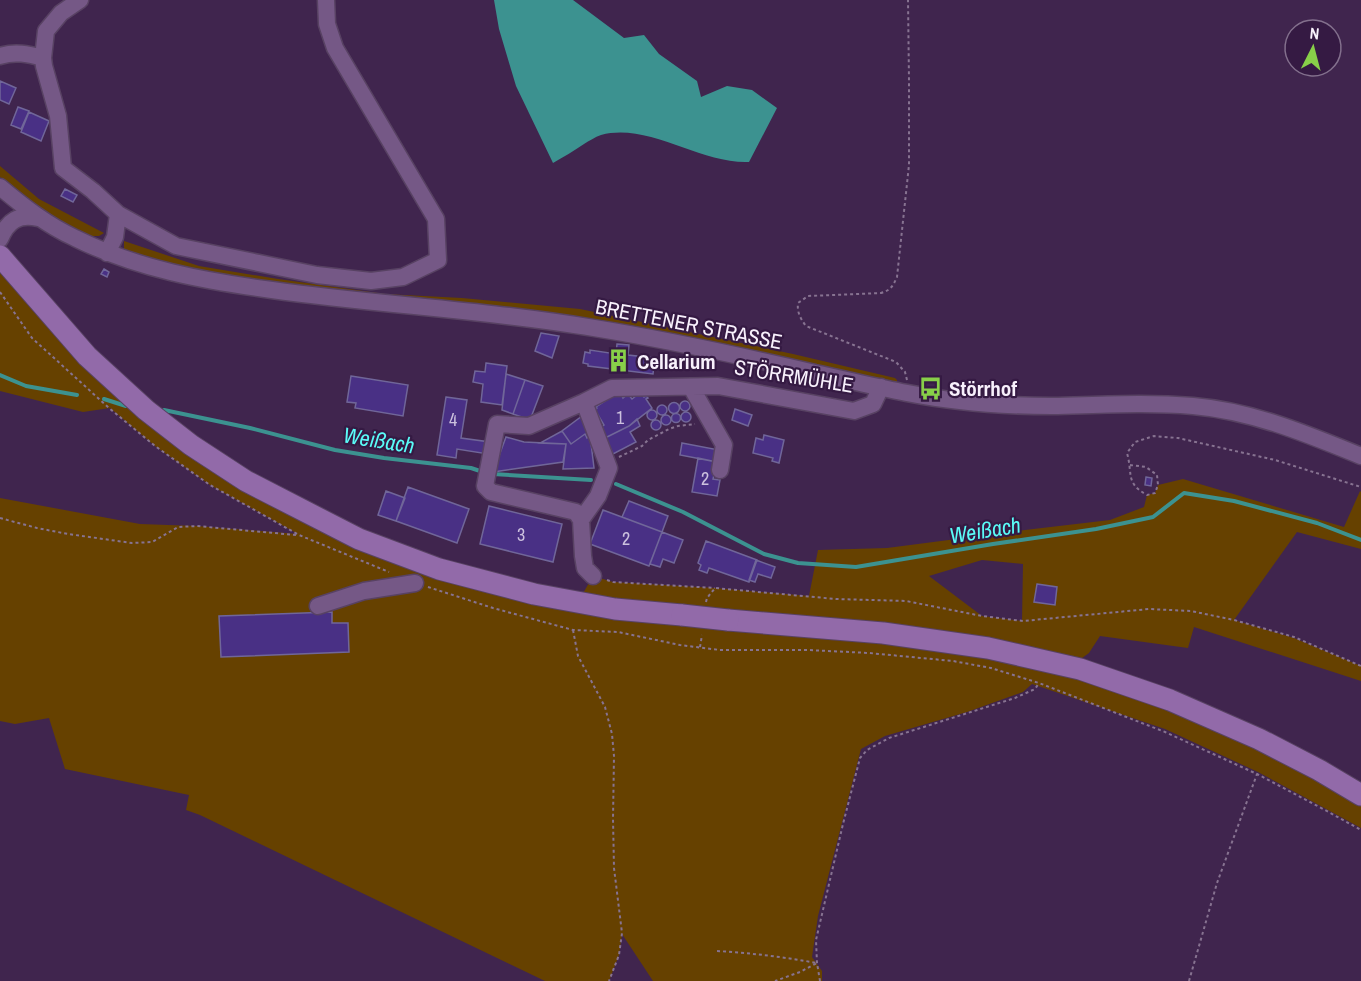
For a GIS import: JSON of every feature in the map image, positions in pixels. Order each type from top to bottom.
[{"type":"main road","points":[[0,256],[87,356],[146,410],[191,445],[237,475],[360,539],[439,569],[534,594],[615,609],[883,633],[988,648],[1080,669],[1170,700],[1260,739],[1361,795]]},
{"type":"street","points":[[80,0],[59,6],[46,31],[43,58],[58,116],[63,168],[118,214],[176,246],[317,275],[371,281],[403,277],[438,260],[436,219],[335,48],[327,24],[326,0]]},
{"type":"street","points":[[0,56],[23,52],[43,58]]},
{"type":"street","name":"BRETTENER STRASSE","points":[[0,187],[38,218],[74,238],[142,265],[211,282],[337,299],[534,319],[601,329],[959,401],[1049,406],[1143,403],[1197,406],[1246,415],[1301,431],[1361,456]]},
{"type":"street","points":[[0,199],[17,202]]},
{"type":"street","points":[[108,253],[115,237],[118,214]]},
{"type":"street","points":[[0,239],[8,225],[16,218],[26,216],[38,218]]},
{"type":"street","name":"STÖRRMÜHLE","points":[[581,520],[576,512],[491,492],[485,486],[497,423],[529,426],[612,388],[718,386],[854,411],[873,404],[881,387]]},
{"type":"street","points":[[691,387],[724,445],[720,470]]},
{"type":"street","points":[[584,402],[609,468],[598,496],[581,520],[582,556],[585,568],[593,576]]},
{"type":"street","points":[[318,606],[364,591],[415,583]]},
{"type":"path","points":[[906,392],[907,378],[896,362],[806,326],[799,317],[798,303],[808,296],[881,293],[894,286],[897,277],[909,165],[908,0]]},
{"type":"path","points":[[0,292],[32,338],[155,446],[210,485],[299,535],[415,583],[573,630],[618,632],[680,645],[720,650],[859,652],[953,661],[991,668],[1039,683],[1165,732],[1257,774],[1361,831]]},
{"type":"path","points":[[607,463],[642,446],[663,432],[678,426],[692,425],[708,416]]},
{"type":"path","points":[[1130,465],[1146,467],[1157,475],[1158,485],[1155,493],[1147,495],[1138,490],[1130,480],[1127,453],[1135,441],[1154,436],[1178,438],[1275,460],[1361,487]]},
{"type":"path","points":[[0,518],[58,532],[132,543],[153,542],[178,527],[197,526],[299,535]]},
{"type":"path","points":[[593,576],[613,582],[906,601],[982,616],[1023,621],[1149,609],[1191,611],[1234,620],[1294,638],[1361,666]]},
{"type":"path","points":[[706,608],[707,598],[715,588]]},
{"type":"path","points":[[700,647],[703,627]]},
{"type":"path","points":[[573,630],[578,656],[605,707],[612,734],[614,868],[622,933],[619,955],[609,981]]},
{"type":"path","points":[[820,981],[816,940],[860,758],[867,750],[889,738],[1016,698],[1035,689],[1039,683]]},
{"type":"path","points":[[1189,981],[1217,883],[1257,774]]},
{"type":"path","points":[[717,951],[747,952],[817,963]]},
{"type":"path","points":[[775,981],[817,963]]},
{"type":"shaded area","points":[[494,0],[573,0],[624,38],[644,35],[659,54],[697,81],[701,97],[727,86],[752,90],[777,108],[749,162],[712,157],[656,138],[619,133],[601,135],[553,163],[516,86],[499,29]]},
{"type":"shaded area","points":[[0,166],[39,199],[104,233],[99,236],[86,236],[38,208],[0,177]]},
{"type":"shaded area","points":[[124,241],[199,266],[278,279],[385,294],[462,298],[580,309],[793,354],[895,378],[897,383],[397,299],[219,275],[149,261],[124,249]]},
{"type":"shaded area","points":[[0,272],[171,439],[439,569],[582,595],[593,576],[613,582],[809,596],[818,550],[887,548],[1110,520],[1144,507],[1147,495],[1155,493],[1158,485],[1183,479],[1344,527],[1360,491],[1361,549],[1297,532],[1234,620],[1294,638],[1361,666],[1361,681],[1194,627],[1188,648],[1100,636],[1089,653],[1078,661],[986,655],[1119,690],[1239,738],[1361,804],[1361,828],[1258,772],[1165,729],[1032,684],[1023,692],[967,712],[885,736],[861,749],[818,916],[812,957],[822,971],[822,981],[653,981],[622,934],[619,955],[609,981],[545,981],[186,810],[189,795],[65,769],[49,718],[15,724],[0,721],[0,498],[140,524],[298,534],[210,485],[155,446],[110,408],[83,412],[0,391]],"holes":[[[982,560],[1023,564],[1022,621],[982,616],[929,576]]]},
{"type":"building","points":[[0,81],[16,88],[9,104],[0,100]]},
{"type":"building","points":[[18,107],[29,111],[21,129],[11,125]]},
{"type":"building","points":[[29,112],[49,121],[41,141],[21,132]]},
{"type":"building","points":[[65,189],[77,195],[73,202],[61,196]]},
{"type":"building","points":[[104,269],[109,272],[107,277],[101,274]]},
{"type":"building","points":[[541,333],[559,336],[552,358],[535,351]]},
{"type":"building","name":"Cellarium","points":[[617,344],[629,345],[628,355],[655,358],[653,374],[588,366],[583,363],[585,352],[590,353],[590,350],[616,354]]},
{"type":"building","points":[[486,363],[507,366],[502,405],[481,402],[483,384],[473,382],[475,371],[485,372]]},
{"type":"building","points":[[506,374],[525,380],[513,414],[502,410]]},
{"type":"building","points":[[351,376],[408,385],[403,416],[355,408],[356,403],[347,402]]},
{"type":"building","points":[[525,380],[543,386],[530,420],[513,414]]},
{"type":"building","points":[[641,392],[644,397],[648,398],[646,399],[652,408],[629,426],[605,438],[599,428],[604,425],[595,410],[596,407],[611,397],[621,394],[623,398],[628,394],[632,399]]},
{"type":"building","points":[[446,397],[467,400],[461,438],[490,442],[488,454],[457,449],[456,458],[437,455]]},
{"type":"building","points":[[685,401],[690,406],[685,411],[680,406]]},
{"type":"building","points":[[674,402],[680,408],[674,414],[668,408]]},
{"type":"building","points":[[662,405],[667,410],[662,415],[657,410]]},
{"type":"building","points":[[735,409],[752,415],[748,426],[732,420]]},
{"type":"building","points":[[652,410],[657,415],[652,420],[647,415]]},
{"type":"building","points":[[686,412],[691,417],[686,422],[681,417]]},
{"type":"building","points":[[676,414],[680,418],[676,422],[672,418]]},
{"type":"building","points":[[666,415],[671,420],[666,425],[661,420]]},
{"type":"building","points":[[582,416],[594,433],[587,438],[585,434],[571,444],[562,431]]},
{"type":"building","points":[[637,419],[640,426],[630,432],[636,442],[613,454],[605,438],[629,426]]},
{"type":"building","points":[[656,420],[661,425],[656,430],[651,425]]},
{"type":"building","points":[[562,431],[571,444],[585,434],[587,438],[590,435],[594,468],[563,469],[566,444],[540,443]]},
{"type":"building","points":[[764,435],[784,440],[779,463],[772,461],[773,458],[753,453],[756,438],[763,440]]},
{"type":"building","points":[[506,437],[524,442],[566,444],[563,462],[493,472]]},
{"type":"building","points":[[682,443],[719,450],[717,462],[680,455]]},
{"type":"building","points":[[698,458],[717,462],[713,479],[720,480],[717,496],[692,492]]},
{"type":"building","points":[[1146,477],[1152,478],[1151,486],[1145,485]]},
{"type":"building","points":[[408,487],[469,509],[457,543],[396,521]]},
{"type":"building","points":[[386,491],[405,498],[396,521],[378,515]]},
{"type":"building","points":[[629,501],[668,516],[662,532],[622,517]]},
{"type":"building","points":[[489,506],[562,524],[553,562],[480,544]]},
{"type":"building","points":[[603,510],[662,532],[649,566],[590,544]]},
{"type":"building","points":[[662,532],[683,540],[674,563],[663,559],[660,567],[650,564]]},
{"type":"building","points":[[706,541],[757,560],[749,582],[709,568],[707,573],[699,570],[701,565],[698,563]]},
{"type":"building","points":[[756,560],[775,567],[771,578],[758,574],[755,582],[749,580]]},
{"type":"building","points":[[1037,584],[1057,587],[1055,605],[1034,602]]},
{"type":"building","points":[[332,612],[332,623],[348,623],[349,652],[221,657],[219,616]]},
{"type":"waterway","name":"Weißach","points":[[0,375],[26,386],[77,395]]},
{"type":"waterway","name":"Weißach","points":[[104,399],[126,406]]},
{"type":"waterway","name":"Weißach","points":[[164,410],[250,428],[335,450],[471,468],[483,472]]},
{"type":"waterway","name":"Weißach","points":[[493,474],[591,480]]},
{"type":"waterway","name":"Weißach","points":[[616,484],[683,512],[764,554],[798,563],[856,567],[1096,529],[1153,517],[1184,493],[1234,501],[1317,523],[1361,540]]},
{"type":"place","name":"Cellarium","points":[[619,361]]},
{"type":"place","name":"Störrhof","points":[[931,388]]}]
